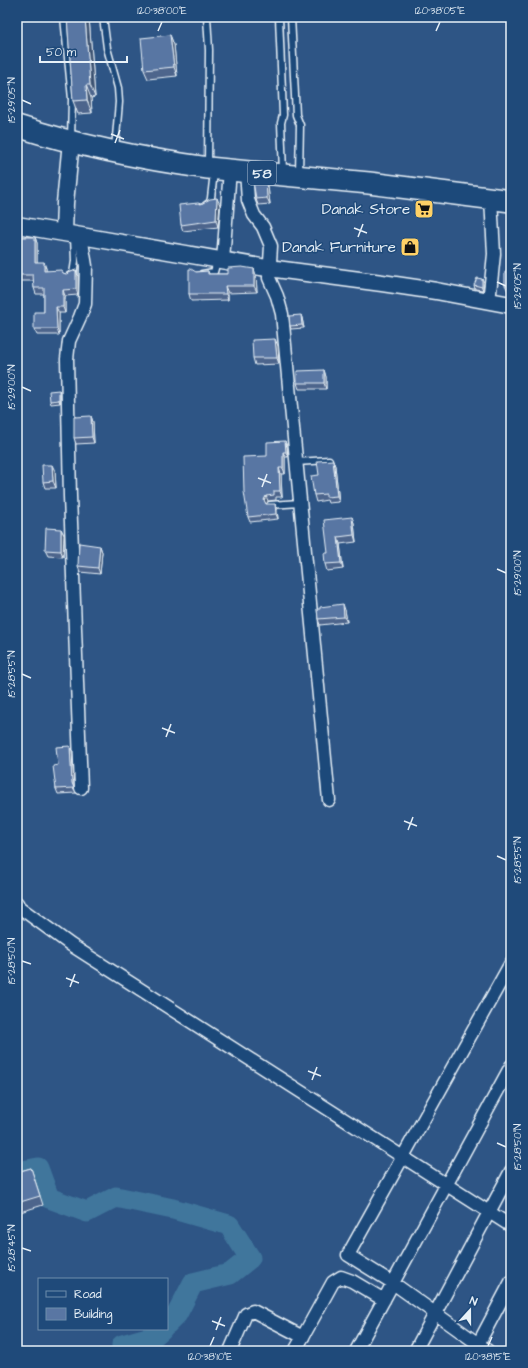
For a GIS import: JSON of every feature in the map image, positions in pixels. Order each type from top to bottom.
[{"type":"highway","name":"58","points":[[17,126],[71,142],[154,160],[225,170],[376,184],[511,201]]},
{"type":"street","points":[[71,142],[65,203],[73,234],[86,266],[85,304],[69,341],[66,359],[81,788]]},
{"type":"street","points":[[221,262],[225,170]]},
{"type":"street","points":[[225,170],[248,200],[254,215],[265,232],[270,246],[269,278],[277,296],[282,314],[328,800]]},
{"type":"street","points":[[489,302],[494,254],[491,198]]},
{"type":"street","points":[[17,225],[221,262],[436,291],[511,305]]},
{"type":"street","points":[[17,903],[19,907],[72,945],[511,1226]]},
{"type":"street","points":[[511,963],[348,1255],[393,1283],[435,1313],[480,1349],[511,1282]]},
{"type":"street","points":[[356,1351],[511,1066]]},
{"type":"street","points":[[415,1351],[511,1170]]},
{"type":"street","points":[[295,1351],[333,1282],[341,1277],[352,1281],[384,1300]]},
{"type":"street","points":[[230,1351],[246,1314],[253,1311],[303,1337]]},
{"type":"lane","points":[[64,17],[72,99],[71,142]]},
{"type":"lane","points":[[103,17],[107,48],[118,88],[119,102],[114,152]]},
{"type":"lane","points":[[203,206],[210,202],[225,170],[209,50],[207,17]]},
{"type":"lane","points":[[278,17],[283,115],[281,123],[291,176]]},
{"type":"lane","points":[[291,17],[296,115],[300,125],[291,176]]},
{"type":"lane","points":[[68,276],[73,274],[74,269],[73,234]]},
{"type":"lane","points":[[198,274],[214,272],[221,262]]},
{"type":"lane","points":[[296,462],[329,460]]},
{"type":"lane","points":[[270,505],[300,503]]},
{"type":"building","points":[[67,17],[85,17],[90,85],[86,85],[87,100],[73,101]]},
{"type":"building","points":[[170,35],[174,67],[144,70],[141,38]]},
{"type":"building","points":[[266,179],[267,198],[256,199],[253,181]]},
{"type":"building","points":[[217,198],[216,220],[181,225],[179,205],[201,204],[210,199]]},
{"type":"building","points":[[17,237],[35,237],[35,262],[44,262],[44,271],[61,270],[66,274],[76,270],[76,289],[63,290],[63,307],[56,307],[57,329],[34,329],[34,312],[44,312],[44,288],[34,288],[33,275],[17,275]]},
{"type":"building","points":[[242,267],[254,269],[254,286],[225,286],[226,294],[189,294],[189,269],[196,272],[208,271],[208,274],[228,274],[228,268]]},
{"type":"building","points":[[505,272],[511,272],[511,285],[505,285]]},
{"type":"building","points":[[477,278],[482,279],[482,287],[474,285]]},
{"type":"building","points":[[301,315],[302,325],[290,326],[289,316]]},
{"type":"building","points":[[275,339],[277,358],[253,358],[252,340]]},
{"type":"building","points":[[324,370],[324,383],[297,383],[297,371]]},
{"type":"building","points":[[59,390],[59,400],[50,401],[49,391]]},
{"type":"building","points":[[91,416],[92,437],[74,438],[74,417]]},
{"type":"building","points":[[285,441],[286,452],[283,452],[283,468],[279,468],[280,491],[274,491],[274,495],[266,496],[264,500],[266,504],[275,504],[276,514],[248,517],[244,492],[243,457],[267,456],[267,442]]},
{"type":"building","points":[[333,460],[337,496],[326,497],[326,494],[314,495],[311,476],[319,475],[317,461]]},
{"type":"building","points":[[42,465],[52,465],[53,481],[43,482]]},
{"type":"building","points":[[352,517],[354,535],[338,537],[341,563],[325,564],[324,553],[328,553],[324,520]]},
{"type":"building","points":[[46,528],[61,529],[61,551],[45,550]]},
{"type":"building","points":[[79,543],[100,546],[98,568],[78,566]]},
{"type":"building","points":[[343,604],[344,617],[318,619],[317,609],[320,609],[320,607]]},
{"type":"building","points":[[70,746],[72,783],[74,788],[56,789],[53,766],[58,765],[56,747]]},
{"type":"building","points":[[31,1168],[40,1196],[17,1203],[17,1172]]},
{"type":"waterway","points":[[17,1165],[21,1171]]},
{"type":"waterway","points":[[17,1172],[38,1168],[49,1198],[87,1212],[116,1197],[173,1209],[229,1225],[250,1258],[230,1274],[193,1283],[177,1314],[168,1323]]},
{"type":"waterway","points":[[123,1351],[122,1345],[154,1336],[161,1330]]},
{"type":"place","name":"Danak Store","points":[[424,209]]},
{"type":"place","name":"Danak Furniture","points":[[410,247]]}]
